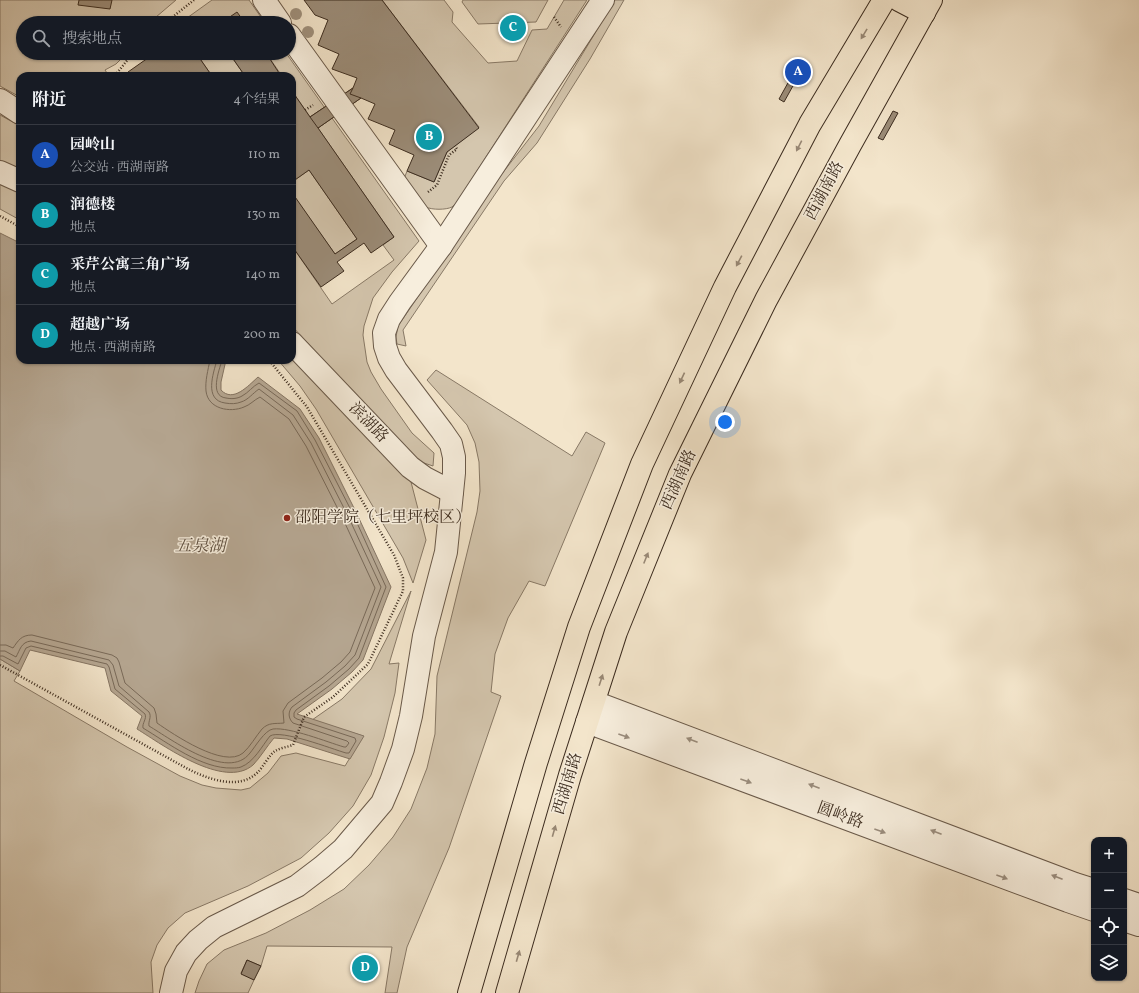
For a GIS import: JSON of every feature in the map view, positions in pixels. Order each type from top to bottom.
[{"type":"main road","points":[[469,993],[536,763],[579,627],[642,464],[725,287],[806,131],[884,0]]},
{"type":"main road","points":[[899,0],[927,6]]},
{"type":"main road","name":"西湖南路","points":[[507,993],[570,774],[616,632],[680,474],[766,300],[927,6]]},
{"type":"street","points":[[264,0],[275,16]]},
{"type":"street","points":[[171,993],[176,971],[186,953],[198,940],[214,926],[297,886],[343,849],[382,803],[403,749],[411,716],[424,636],[446,552],[454,473],[454,457],[451,444],[396,370],[389,358],[385,346],[384,333],[389,319],[400,302],[441,246],[603,0]]},
{"type":"street","points":[[296,45],[441,246]]},
{"type":"street","points":[[0,100],[16,110]]},
{"type":"street","points":[[0,172],[16,179]]},
{"type":"street","name":"滨湖路","points":[[296,347],[410,467],[425,478],[452,492]]},
{"type":"street","name":"圆岭路","points":[[590,712],[1091,889]]},
{"type":"street","name":"圆岭路","points":[[590,712],[1091,909]]},
{"type":"street","points":[[1127,901],[1139,905]]},
{"type":"street","points":[[1127,921],[1139,925]]},
{"type":"path","points":[[174,16],[194,0]]},
{"type":"path","points":[[118,72],[127,60]]},
{"type":"path","points":[[410,204],[437,185],[449,155],[457,149],[455,146]]},
{"type":"path","points":[[0,216],[16,225]]},
{"type":"path","points":[[0,666],[188,769],[208,777],[234,782],[247,780],[256,774],[274,751],[293,745],[304,717],[333,697],[368,664],[403,591],[403,578],[394,555],[308,407],[272,364]]},
{"type":"shaded area","points":[[0,0],[176,0],[157,16],[16,16],[16,60],[120,60],[105,70],[106,72],[16,72],[16,95],[0,86]]},
{"type":"shaded area","points":[[212,0],[249,0],[260,16],[190,16]]},
{"type":"shaded area","points":[[382,0],[444,0],[453,12],[452,22],[488,63],[517,61],[532,30],[547,29],[564,0],[587,0],[457,202],[449,208],[435,209],[426,207],[404,179],[407,171],[434,182],[447,152],[479,127]]},
{"type":"shaded area","points":[[463,0],[548,0],[536,22],[478,24],[462,2]]},
{"type":"shaded area","points":[[615,0],[624,0],[590,59],[537,143],[504,181],[403,330],[406,346],[397,344],[396,337],[398,326],[501,175],[539,126]]},
{"type":"shaded area","points":[[201,60],[234,60],[242,72],[209,72]]},
{"type":"shaded area","points":[[271,60],[291,60],[419,241],[392,272],[373,298],[364,326],[363,335],[367,362],[371,372],[412,433],[434,453],[433,466],[421,462],[408,453],[296,330],[296,252],[332,304],[394,260],[383,245],[394,237],[296,97],[296,72],[279,72]]},
{"type":"shaded area","points":[[0,115],[16,124],[16,171],[0,164]]},
{"type":"shaded area","points":[[309,170],[357,239],[335,254],[296,200],[296,179]]},
{"type":"shaded area","points":[[0,180],[16,187],[16,218],[0,209]]},
{"type":"shaded area","points":[[296,356],[410,478],[426,540],[413,583],[403,558],[316,409],[300,386],[281,364],[296,364]]},
{"type":"shaded area","points":[[436,370],[572,456],[586,432],[605,443],[545,586],[529,581],[508,618],[495,654],[491,692],[501,696],[449,848],[407,947],[397,993],[385,993],[392,947],[267,946],[261,966],[247,960],[241,973],[254,980],[248,993],[195,993],[207,964],[224,950],[266,933],[310,910],[344,889],[369,865],[393,837],[411,809],[427,768],[435,734],[437,676],[477,512],[480,491],[479,462],[475,443],[467,425],[427,380]]},
{"type":"shaded area","points":[[411,591],[389,664],[399,663],[395,693],[384,737],[371,775],[353,806],[329,833],[301,858],[248,886],[185,913],[168,928],[157,945],[151,962],[153,993],[0,993],[0,659],[20,671],[14,681],[180,776],[202,785],[241,790],[250,788],[268,773],[281,756],[296,753],[345,766],[363,736],[312,720],[342,699],[371,669]]},
{"type":"water","name":"五泉湖","points":[[0,233],[16,241],[16,364],[225,364],[221,382],[221,390],[230,395],[240,392],[258,377],[300,409],[319,438],[391,587],[363,660],[352,672],[332,689],[297,714],[364,736],[350,759],[287,739],[274,738],[253,765],[241,771],[226,772],[210,769],[177,754],[137,729],[142,716],[111,691],[105,668],[30,650],[20,671],[0,659]]},
{"type":"building","points":[[79,0],[112,0],[110,9],[78,5]]},
{"type":"building","points":[[304,0],[382,0],[479,128],[447,152],[434,182],[407,171],[414,155],[389,144],[395,130],[368,119],[375,104],[361,98],[318,128],[394,237],[371,253],[364,243],[337,262],[344,271],[321,287],[296,252],[296,198],[335,254],[357,239],[309,170],[296,179],[296,97],[310,117],[353,88],[357,78],[332,69],[339,54],[318,45],[328,20],[315,15]]},
{"type":"building","points":[[237,12],[240,16],[231,16]]},
{"type":"building","points":[[145,60],[201,60],[209,72],[128,72]]},
{"type":"building","points":[[234,60],[271,60],[278,72],[242,72]]},
{"type":"building","points":[[794,72],[799,75],[784,102],[779,99]]},
{"type":"building","points":[[353,88],[350,94],[361,98],[318,128],[310,117]]},
{"type":"building","points":[[893,111],[898,113],[883,140],[878,138]]},
{"type":"building","points":[[247,960],[261,966],[254,980],[241,974]]},
{"type":"place","name":"采芹公寓三角广场","points":[[513,28]]},
{"type":"place","name":"园岭山","points":[[798,72]]},
{"type":"place","name":"润德楼","points":[[429,137]]},
{"type":"place","name":"邵阳学院（七里坪校区）","points":[[287,518]]},
{"type":"place","name":"超越广场","points":[[365,968]]}]
